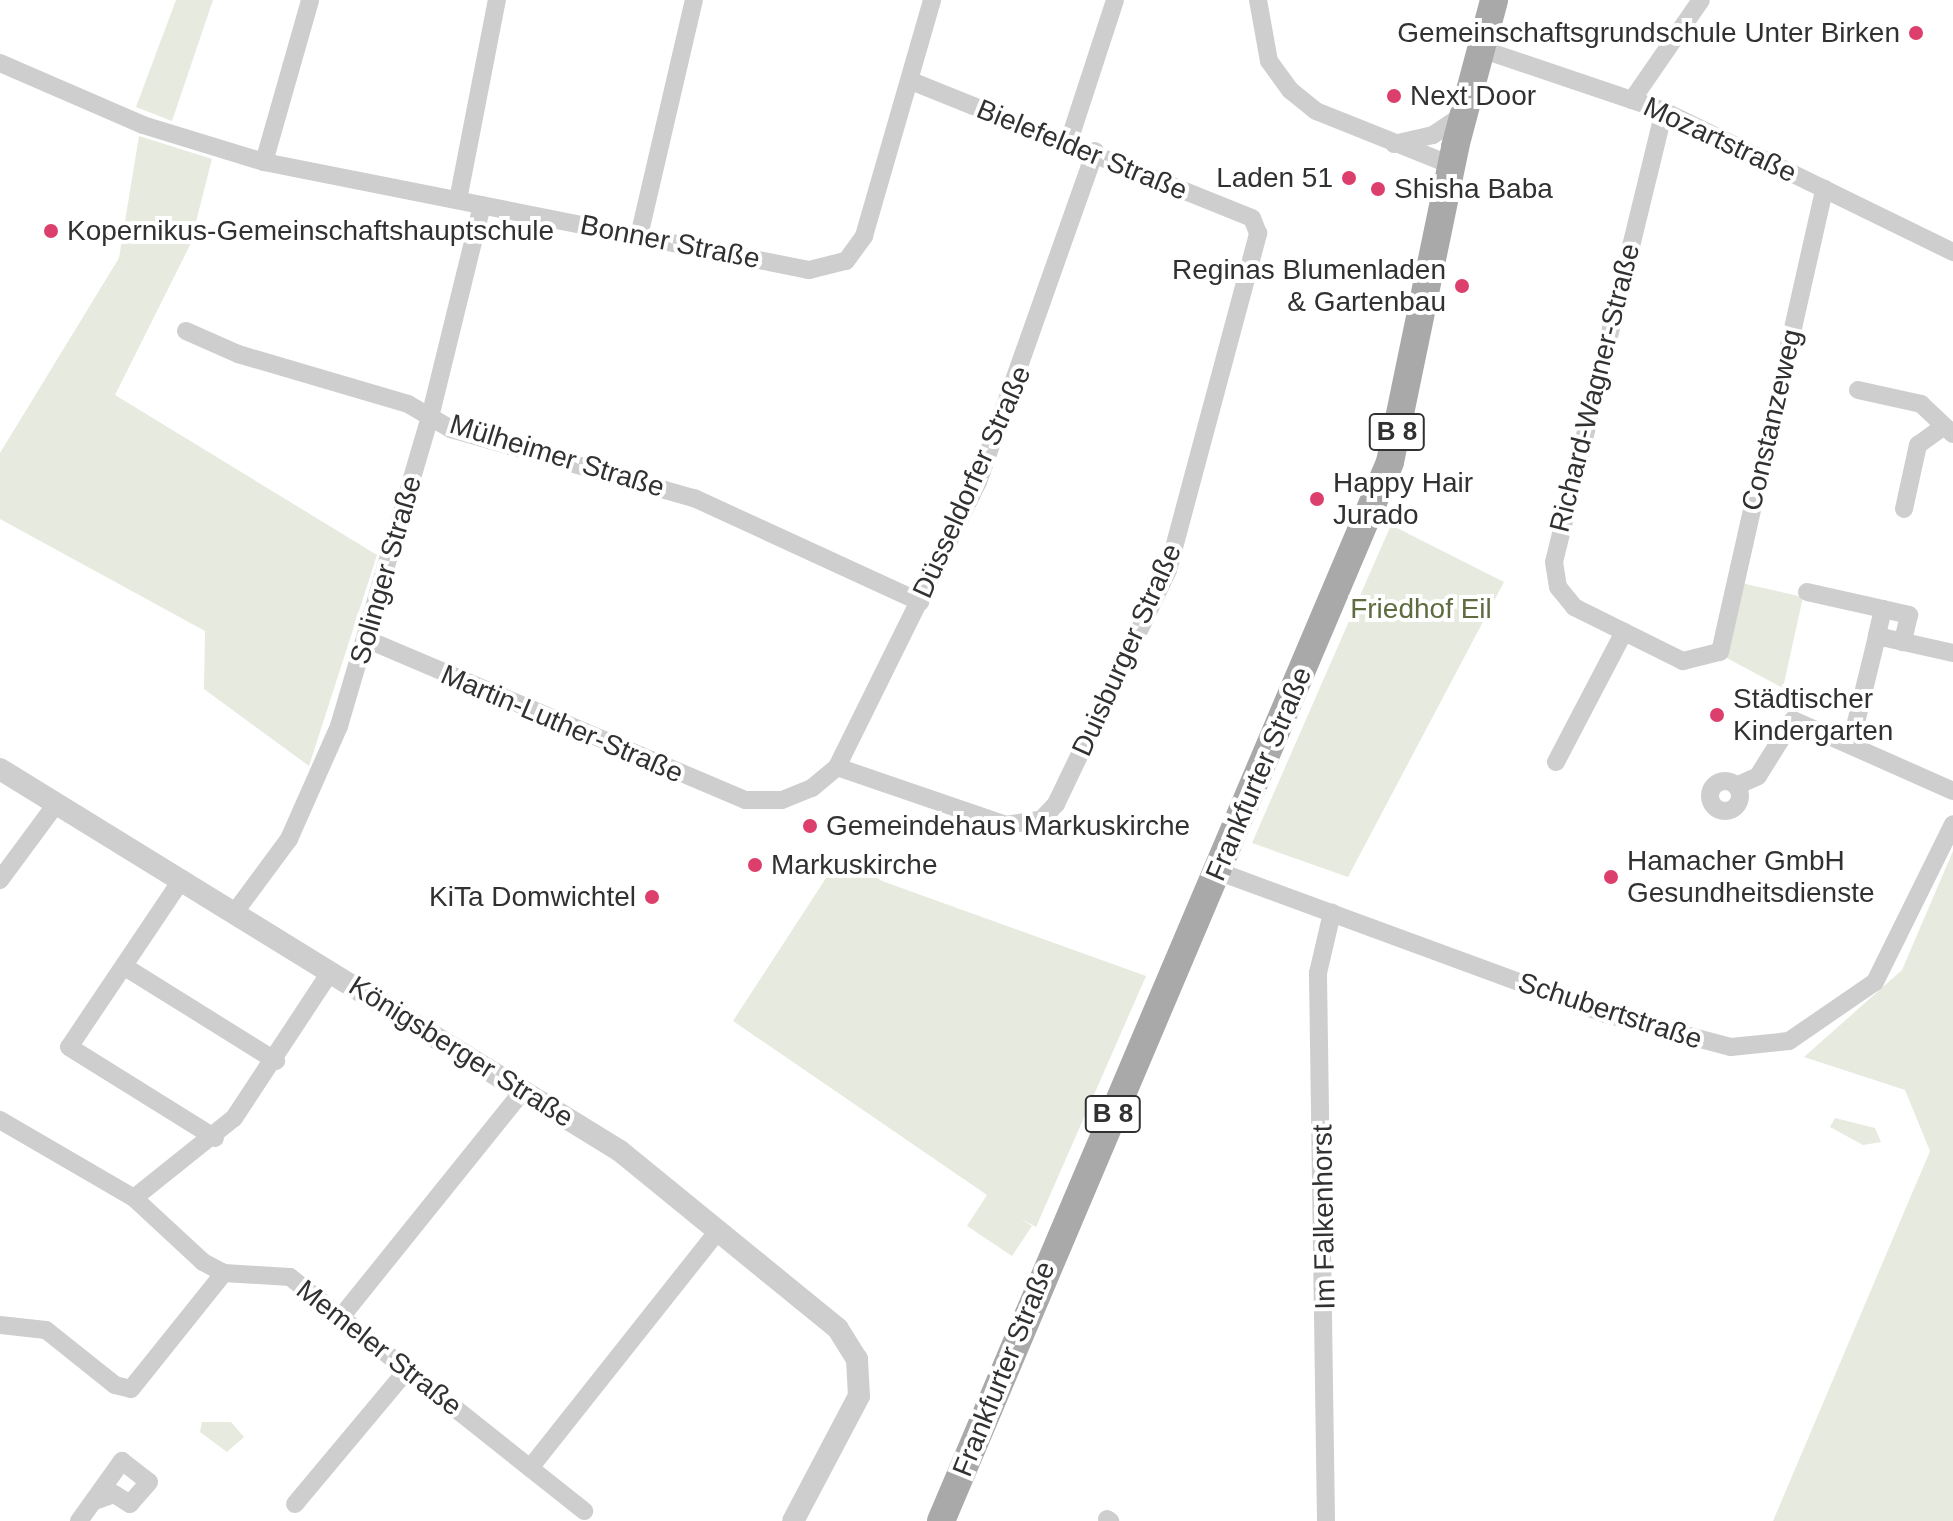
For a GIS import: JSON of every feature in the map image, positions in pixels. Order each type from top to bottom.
[{"type":"main road","name":"Frankfurter Straße","points":[[941,1521],[1390,462],[1451,165],[1478,48],[1494,0]]},
{"type":"street","points":[[264,162],[310,0]]},
{"type":"street","points":[[458,200],[497,0]]},
{"type":"street","points":[[639,236],[694,0]]},
{"type":"street","name":"Bonner Straße","points":[[0,63],[143,125],[264,162],[809,270],[846,261],[864,236],[913,82],[932,0]]},
{"type":"street","points":[[1069,141],[1115,0]]},
{"type":"street","points":[[1258,0],[1269,61],[1288,88],[1316,111],[1451,165]]},
{"type":"street","points":[[1632,100],[1701,0]]},
{"type":"street","name":"Mozartstraße","points":[[1478,48],[1664,111],[1953,252]]},
{"type":"street","name":"Bielefelder Straße","points":[[913,82],[1095,151],[1252,218]]},
{"type":"street","name":"Richard-Wagner-Straße","points":[[1664,111],[1554,562],[1565,599],[1624,632],[1683,661],[1720,652]]},
{"type":"street","points":[[1394,144],[1433,135],[1463,115]]},
{"type":"street","name":"Düsseldorfer Straße","points":[[761,800],[812,788],[837,767],[920,602],[1024,366],[1095,151]]},
{"type":"street","name":"Constanzeweg","points":[[1720,652],[1824,189]]},
{"type":"street","name":"Solinger Straße","points":[[235,912],[289,839],[339,726],[430,417],[482,205]]},
{"type":"street","name":"Duisburger Straße","points":[[837,767],[1006,825],[1042,819],[1056,804],[1168,570],[1258,233],[1252,218]]},
{"type":"street","name":"Mülheimer Straße","points":[[186,331],[430,417],[694,498],[920,602]]},
{"type":"street","points":[[1858,390],[1921,404],[1949,430],[1918,445],[1904,509]]},
{"type":"street","points":[[1807,592],[1909,615],[1903,642]]},
{"type":"street","points":[[1851,743],[1883,609]]},
{"type":"street","points":[[1556,762],[1624,632]]},
{"type":"street","points":[[1877,636],[1953,653]]},
{"type":"street","name":"Martin-Luther-Straße","points":[[366,639],[678,774],[761,800]]},
{"type":"street","points":[[1736,786],[1758,776],[1793,720],[1851,743],[1953,791]]},
{"type":"street","name":"Königsberger Straße","points":[[0,769],[620,1151],[838,1329],[857,1359],[859,1396],[793,1521]]},
{"type":"street","points":[[0,880],[56,804]]},
{"type":"street","name":"Schubertstraße","points":[[1217,871],[1663,1032],[1731,1047],[1789,1041],[1875,982],[1953,824]]},
{"type":"street","points":[[182,879],[69,1047],[215,1138]]},
{"type":"street","name":"Im Falkenhorst","points":[[1326,1521],[1318,973],[1332,913]]},
{"type":"street","points":[[125,967],[276,1061]]},
{"type":"street","points":[[134,1198],[215,1138],[276,1061],[331,971]]},
{"type":"street","points":[[341,1317],[523,1091]]},
{"type":"street","name":"Memeler Straße","points":[[0,1120],[134,1198],[190,1254],[224,1273],[290,1277],[584,1511]]},
{"type":"street","points":[[530,1468],[718,1231]]},
{"type":"street","points":[[0,1325],[46,1330],[115,1385],[131,1389],[224,1273]]},
{"type":"street","points":[[295,1504],[408,1369]]},
{"type":"street","points":[[79,1521],[95,1501]]},
{"type":"green space","points":[[176,0],[213,0],[172,121],[136,107]]},
{"type":"green space","points":[[139,136],[212,159],[190,245],[115,395],[377,555],[309,766],[204,689],[205,631],[0,519],[0,453],[119,258]]},
{"type":"green space","name":"Friedhof Eil","points":[[1391,525],[1504,582],[1348,877],[1252,843]]},
{"type":"green space","points":[[1741,583],[1803,597],[1783,688],[1725,657]]},
{"type":"green space","points":[[1953,851],[1953,1521],[1773,1521],[1930,1151],[1905,1090],[1804,1057],[1902,970]]},
{"type":"green space","points":[[841,855],[882,881],[1146,976],[1036,1227],[1020,1218],[1032,1226],[1012,1256],[967,1226],[987,1195],[733,1021]]},
{"type":"green space","points":[[1835,1118],[1875,1128],[1881,1142],[1863,1145],[1830,1127]]},
{"type":"green space","points":[[202,1422],[231,1422],[244,1437],[227,1452],[200,1432]]},
{"type":"place","name":"Gemeinschaftsgrundschule Unter Birken","points":[[1916,33]]},
{"type":"place","name":"Next Door","points":[[1394,96]]},
{"type":"place","name":"Laden 51","points":[[1349,178]]},
{"type":"place","name":"Shisha Baba","points":[[1378,189]]},
{"type":"place","name":"Kopernikus-Gemeinschaftshauptschule","points":[[51,231]]},
{"type":"place","name":"Reginas Blumenladen & Gartenbau","points":[[1462,286]]},
{"type":"place","name":"Happy Hair Jurado","points":[[1317,499]]},
{"type":"place","name":"Städtischer Kindergarten","points":[[1717,715]]},
{"type":"place","name":"Gemeindehaus Markuskirche","points":[[810,826]]},
{"type":"place","name":"Markuskirche","points":[[755,865]]},
{"type":"place","name":"Hamacher GmbH Gesundheitsdienste","points":[[1611,877]]},
{"type":"place","name":"KiTa Domwichtel","points":[[652,897]]}]
